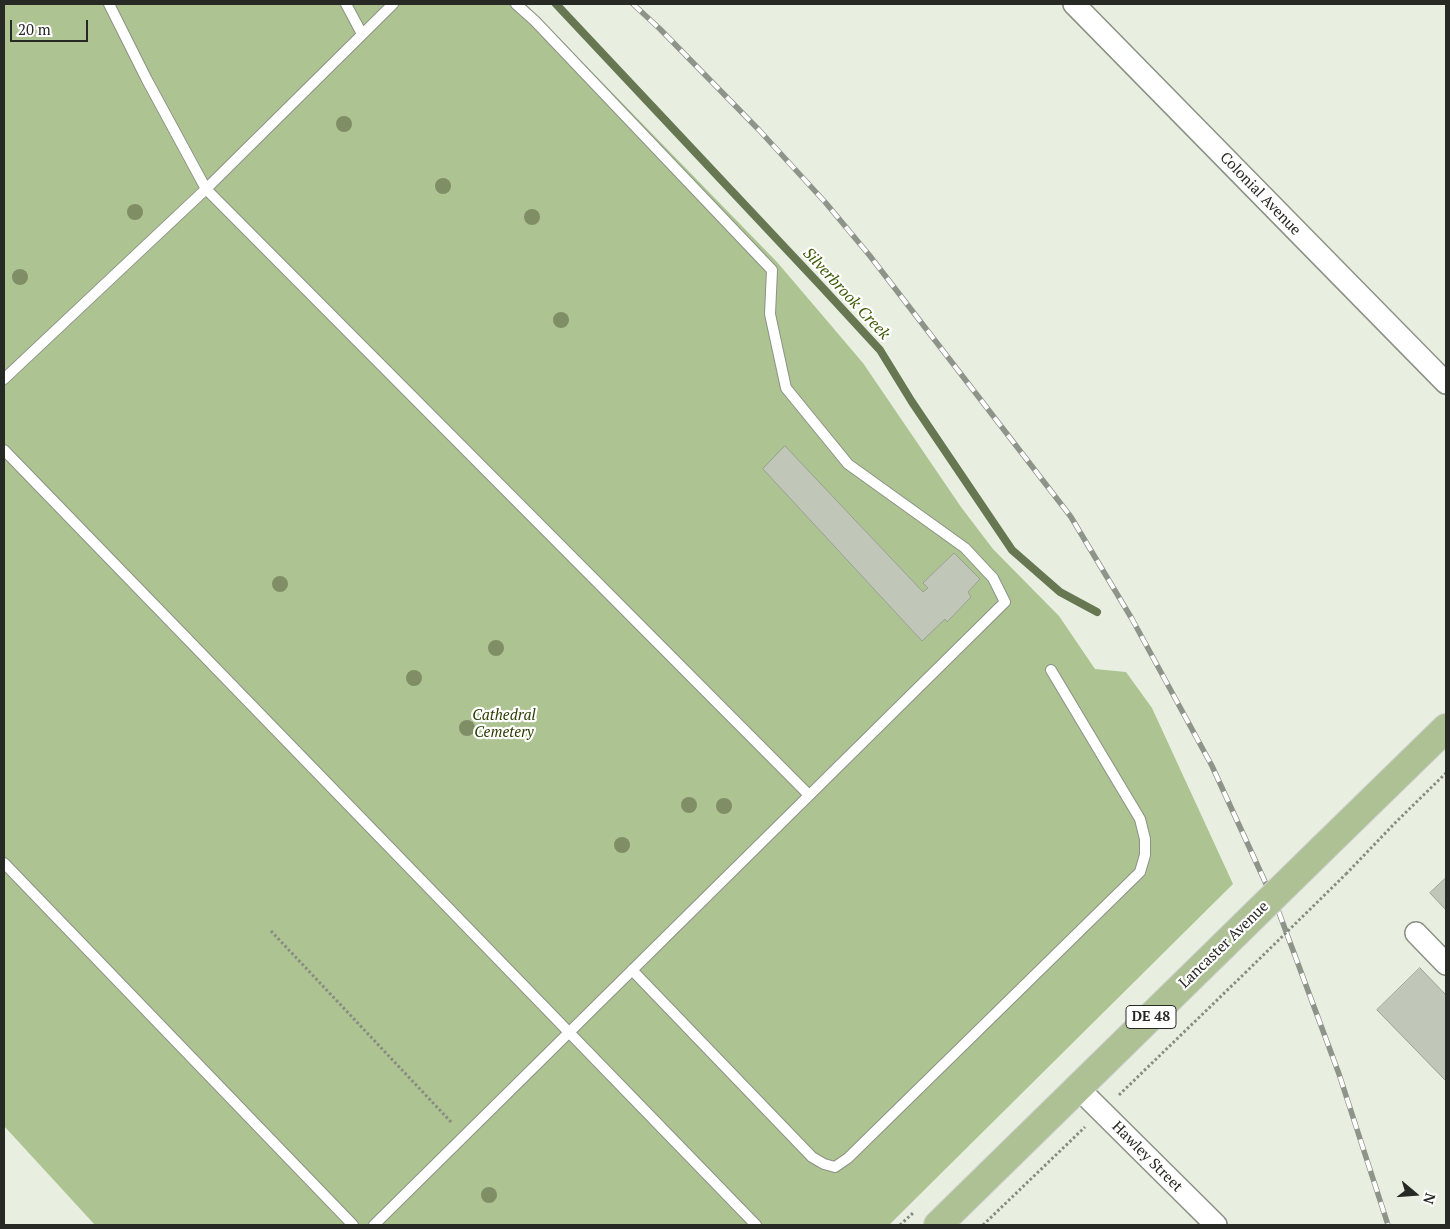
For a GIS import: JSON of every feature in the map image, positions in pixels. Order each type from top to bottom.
[{"type":"main road","name":"Lancaster Avenue","points":[[938,1225],[1446,728]]},
{"type":"street","name":"Colonial Avenue","points":[[1074,4],[1446,383]]},
{"type":"street","points":[[1416,933],[1446,962]]},
{"type":"street","name":"Hawley Street","points":[[1078,1088],[1216,1225]]},
{"type":"lane","points":[[109,4],[147,80],[206,189],[809,795]]},
{"type":"lane","points":[[346,4],[362,34]]},
{"type":"lane","points":[[4,379],[206,189],[393,4]]},
{"type":"lane","points":[[374,1225],[1006,602],[993,578],[966,548],[848,464],[786,388],[770,314],[772,270],[535,21],[516,4]]},
{"type":"lane","points":[[4,450],[756,1225]]},
{"type":"lane","points":[[632,970],[812,1157],[824,1164],[835,1167],[848,1158],[1140,872],[1145,855],[1145,839],[1140,819],[1051,670]]},
{"type":"lane","points":[[4,863],[353,1225]]},
{"type":"path","points":[[1118,1096],[1346,874],[1446,773]]},
{"type":"path","points":[[271,931],[464,1136]]},
{"type":"path","points":[[983,1225],[1089,1123]]},
{"type":"green space","name":"Cathedral Cemetery","points":[[4,4],[526,4],[777,262],[863,363],[961,507],[993,549],[1059,616],[1095,669],[1126,672],[1152,708],[1233,884],[889,1225],[95,1225],[4,1126]]},
{"type":"building","points":[[785,446],[923,592],[928,588],[923,583],[954,553],[980,579],[968,592],[971,597],[947,622],[945,619],[922,641],[763,469]]},
{"type":"building","points":[[1446,878],[1446,910],[1430,893]]},
{"type":"building","points":[[1420,968],[1446,995],[1446,1081],[1377,1010]]},
{"type":"waterway","name":"Silverbrook Creek","points":[[556,4],[880,350],[912,402],[1012,550],[1060,592],[1097,612]]},
{"type":"railway","points":[[633,4],[759,130],[825,202],[870,256],[1071,517],[1132,619],[1212,766],[1278,910],[1339,1074],[1388,1225]]}]
